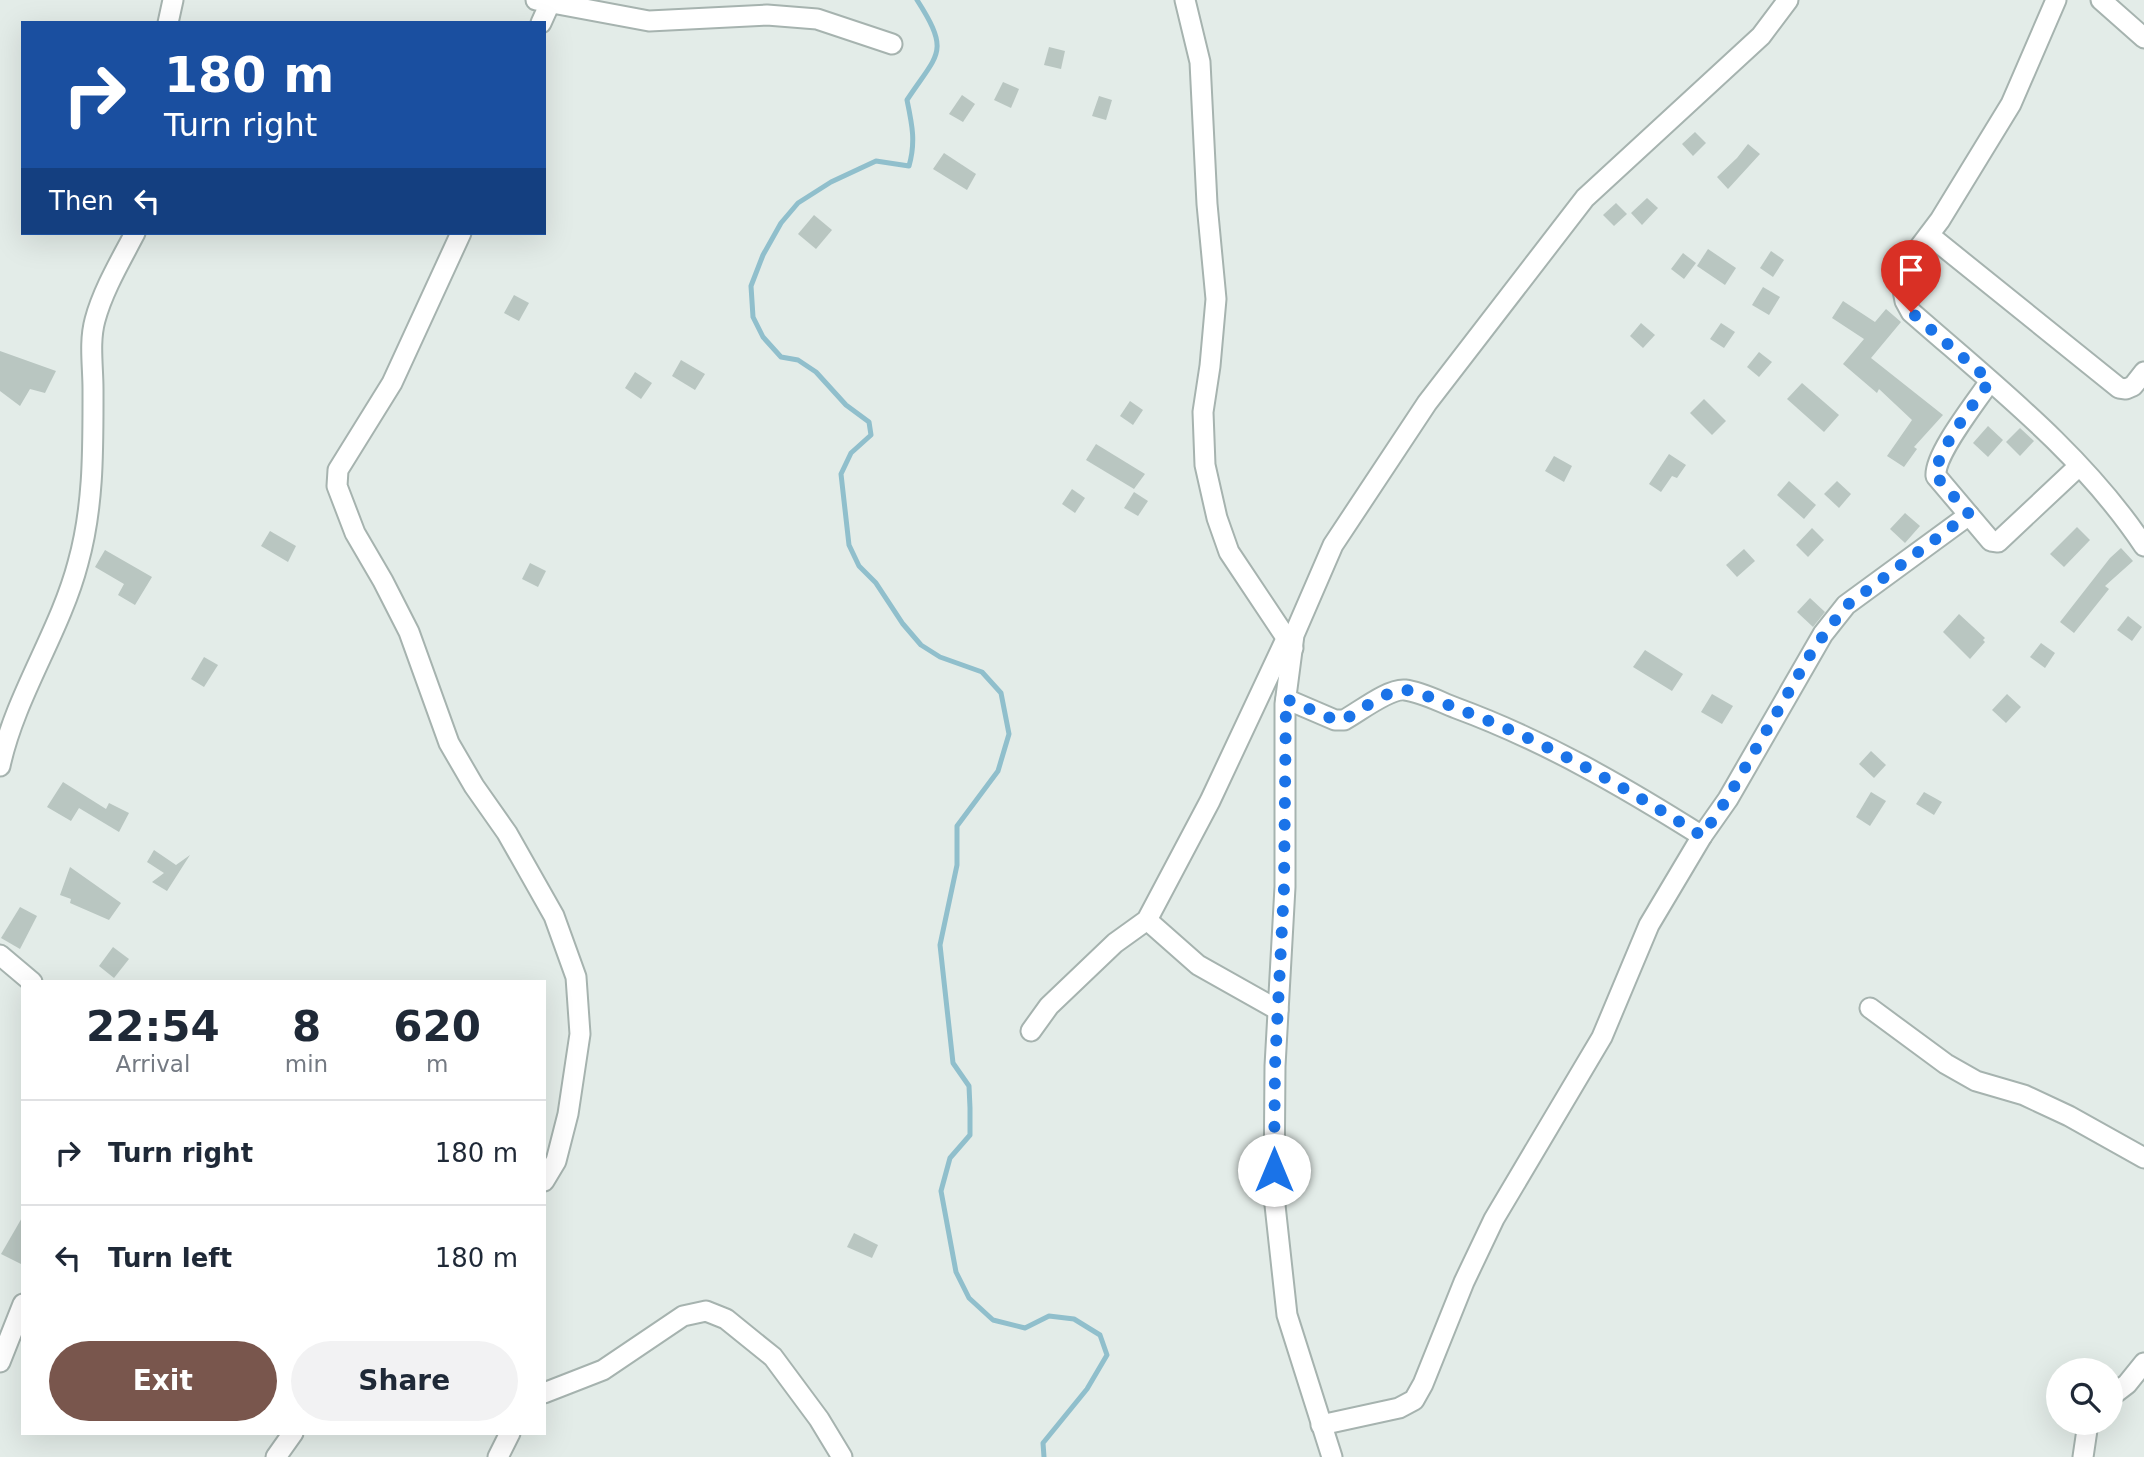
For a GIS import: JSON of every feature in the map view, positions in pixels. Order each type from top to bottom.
[{"type":"street","points":[[168,21],[173,0]]},
{"type":"street","points":[[1185,0],[1200,62],[1206,192],[1216,299],[1203,412],[1205,465],[1228,552],[1289,644],[1274,1196],[1287,1315],[1332,1457]]},
{"type":"street","points":[[1031,1031],[1049,1006],[1115,943],[1147,920],[1294,635],[1333,545],[1427,402],[1585,198],[1761,36],[1788,0]]},
{"type":"street","points":[[2056,0],[2011,104],[1929,235],[1909,261],[1902,285],[1905,301],[1911,312],[2034,419],[2080,466],[2132,527],[2144,546]]},
{"type":"street","points":[[2101,0],[2144,38]]},
{"type":"street","points":[[541,21],[543,2],[629,9],[649,21],[768,15],[817,19],[892,44]]},
{"type":"street","points":[[0,766],[4,748],[78,565],[89,514],[93,444],[94,320],[134,235]]},
{"type":"street","points":[[460,235],[392,383],[338,470],[337,486],[355,533],[409,632],[449,743],[474,786],[507,833],[554,916],[576,977],[580,1034],[570,1100],[556,1161],[546,1178]]},
{"type":"street","points":[[1929,235],[2119,388],[2126,390],[2133,386],[2144,372]]},
{"type":"street","points":[[1990,381],[1941,454],[1936,476],[1991,541],[1998,542],[2080,466]]},
{"type":"street","points":[[1321,1424],[1399,1408],[1414,1400],[1494,1219],[1602,1037],[1649,925],[1727,799],[1817,643],[1846,606],[1969,514]]},
{"type":"street","points":[[1286,699],[1335,720],[1343,720],[1392,692],[1413,692],[1485,718],[1578,761],[1702,836]]},
{"type":"street","points":[[1147,920],[1198,965],[1278,1010]]},
{"type":"street","points":[[0,955],[30,980]]},
{"type":"street","points":[[1870,1008],[1946,1064],[1976,1081],[2024,1095],[2144,1158]]},
{"type":"street","points":[[0,1362],[21,1309]]},
{"type":"street","points":[[546,1392],[603,1370],[683,1316],[706,1311],[726,1319],[774,1357],[819,1419],[842,1457]]},
{"type":"street","points":[[2123,1387],[2144,1363]]},
{"type":"street","points":[[276,1457],[292,1435]]},
{"type":"street","points":[[498,1457],[509,1435]]},
{"type":"street","points":[[2084,1457],[2087,1435]]},
{"type":"building","points":[[1049,47],[1065,51],[1061,69],[1044,65]]},
{"type":"building","points":[[1003,82],[1019,89],[1011,108],[994,100]]},
{"type":"building","points":[[962,95],[975,104],[963,122],[949,114]]},
{"type":"building","points":[[1099,96],[1112,100],[1106,120],[1092,116]]},
{"type":"building","points":[[1695,132],[1706,143],[1693,156],[1682,144]]},
{"type":"building","points":[[1748,144],[1760,154],[1728,189],[1717,177]]},
{"type":"building","points":[[944,153],[976,174],[967,190],[933,169]]},
{"type":"building","points":[[1647,198],[1658,208],[1642,225],[1631,213]]},
{"type":"building","points":[[1616,203],[1627,214],[1614,226],[1603,215]]},
{"type":"building","points":[[814,215],[832,230],[816,249],[798,234]]},
{"type":"building","points":[[1708,249],[1736,268],[1725,285],[1697,266]]},
{"type":"building","points":[[1771,251],[1784,260],[1773,277],[1760,268]]},
{"type":"building","points":[[1683,253],[1696,263],[1684,279],[1671,269]]},
{"type":"building","points":[[1763,287],[1780,297],[1769,315],[1752,305]]},
{"type":"building","points":[[514,295],[529,303],[519,321],[504,313]]},
{"type":"building","points":[[1843,301],[1875,322],[1886,309],[1901,322],[1871,358],[1943,415],[1914,447],[1917,449],[1904,467],[1887,456],[1912,420],[1879,389],[1877,393],[1843,364],[1864,339],[1832,318]]},
{"type":"building","points":[[1641,323],[1655,335],[1643,348],[1630,336]]},
{"type":"building","points":[[1721,323],[1735,332],[1724,348],[1710,339]]},
{"type":"building","points":[[0,351],[56,371],[45,393],[30,389],[20,406],[0,391]]},
{"type":"building","points":[[1759,352],[1772,362],[1759,377],[1747,367]]},
{"type":"building","points":[[681,360],[705,374],[695,390],[672,376]]},
{"type":"building","points":[[635,372],[652,383],[641,399],[625,388]]},
{"type":"building","points":[[1802,383],[1839,415],[1824,432],[1787,399]]},
{"type":"building","points":[[1704,399],[1726,421],[1712,435],[1690,413]]},
{"type":"building","points":[[1130,401],[1143,410],[1133,425],[1120,416]]},
{"type":"building","points":[[1988,426],[2003,440],[1988,457],[1973,443]]},
{"type":"building","points":[[2020,428],[2034,441],[2020,456],[2006,442]]},
{"type":"building","points":[[1096,444],[1145,474],[1134,489],[1086,460]]},
{"type":"building","points":[[1669,454],[1686,465],[1677,478],[1672,476],[1661,492],[1649,484]]},
{"type":"building","points":[[1554,456],[1572,466],[1564,482],[1545,471]]},
{"type":"building","points":[[1789,481],[1816,505],[1804,519],[1777,495]]},
{"type":"building","points":[[1837,481],[1851,494],[1839,508],[1824,494]]},
{"type":"building","points":[[1072,489],[1085,498],[1075,513],[1062,504]]},
{"type":"building","points":[[1134,492],[1148,501],[1138,516],[1124,508]]},
{"type":"building","points":[[1905,513],[1920,526],[1905,543],[1890,529]]},
{"type":"building","points":[[2077,527],[2090,540],[2064,567],[2050,554]]},
{"type":"building","points":[[1812,528],[1824,540],[1808,557],[1796,545]]},
{"type":"building","points":[[270,531],[296,546],[288,562],[261,546]]},
{"type":"building","points":[[2121,548],[2133,561],[2105,586],[2109,589],[2074,633],[2060,622],[2110,558]]},
{"type":"building","points":[[1744,549],[1755,561],[1737,577],[1726,565]]},
{"type":"building","points":[[105,550],[152,577],[135,605],[118,595],[124,584],[95,567]]},
{"type":"building","points":[[530,563],[546,571],[538,587],[522,579]]},
{"type":"building","points":[[1810,598],[1825,612],[1813,627],[1797,612]]},
{"type":"building","points":[[1959,614],[1985,638],[1985,642],[1970,659],[1943,632]]},
{"type":"building","points":[[2128,616],[2142,627],[2132,641],[2117,630]]},
{"type":"building","points":[[2041,643],[2055,653],[2045,668],[2030,657]]},
{"type":"building","points":[[1645,650],[1683,674],[1672,691],[1633,667]]},
{"type":"building","points":[[204,657],[218,665],[204,687],[191,679]]},
{"type":"building","points":[[1712,694],[1733,706],[1722,724],[1701,712]]},
{"type":"building","points":[[2007,694],[2021,707],[2006,723],[1992,710]]},
{"type":"building","points":[[1871,751],[1886,765],[1874,778],[1859,764]]},
{"type":"building","points":[[63,782],[106,809],[109,803],[129,813],[119,832],[79,808],[71,821],[47,807]]},
{"type":"building","points":[[1871,792],[1886,801],[1870,826],[1856,817]]},
{"type":"building","points":[[1924,792],[1942,802],[1934,815],[1916,804]]},
{"type":"building","points":[[154,850],[176,865],[190,855],[167,891],[152,882],[164,873],[147,862]]},
{"type":"building","points":[[70,867],[121,903],[109,920],[70,903],[71,899],[60,895]]},
{"type":"building","points":[[20,907],[37,916],[20,949],[1,938]]},
{"type":"building","points":[[113,947],[129,959],[114,978],[99,966]]},
{"type":"building","points":[[21,1219],[21,1264],[1,1254]]},
{"type":"building","points":[[854,1233],[878,1245],[872,1258],[847,1247]]},
{"type":"waterway","points":[[917,0],[928,18],[937,43],[933,62],[907,100],[913,141],[909,166],[876,161],[831,182],[798,203],[781,223],[763,255],[751,286],[753,317],[763,337],[781,357],[798,360],[816,372],[846,405],[869,422],[871,435],[851,453],[841,474],[849,545],[859,566],[876,583],[903,624],[921,645],[940,657],[982,672],[1001,693],[1009,734],[998,771],[957,826],[957,865],[940,945],[953,1063],[969,1086],[970,1108],[970,1135],[950,1158],[941,1191],[956,1272],[969,1298],[993,1320],[1025,1328],[1049,1316],[1074,1319],[1100,1335],[1107,1355],[1087,1389],[1043,1443],[1044,1457]]},
{"type":"route","points":[[1274,1170],[1275,1066],[1284,887],[1286,699],[1335,720],[1343,720],[1392,692],[1405,690],[1422,695],[1485,718],[1578,761],[1702,836],[1727,799],[1805,662],[1846,606],[1969,514],[1936,476],[1936,468],[1941,454],[1990,381],[1911,312]]}]
